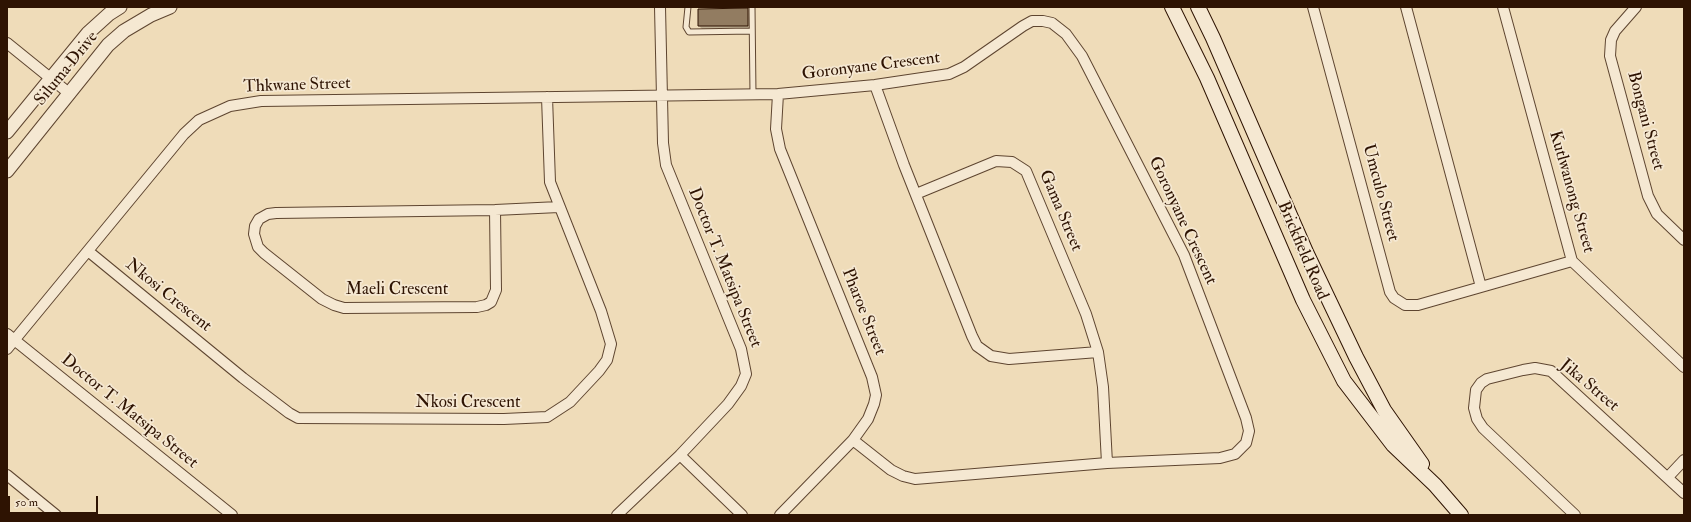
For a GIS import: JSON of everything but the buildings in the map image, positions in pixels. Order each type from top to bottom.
[{"type":"main road","name":"Brickfield Road","points":[[1172,7],[1207,78],[1303,300],[1344,381],[1373,421],[1408,460],[1435,485],[1461,515]]},
{"type":"main road","name":"Brickfield Road","points":[[1198,7],[1213,38],[1306,252],[1356,357],[1384,410],[1434,480],[1435,485]]},
{"type":"street","name":"Siluma Drive","points":[[7,132],[88,33],[109,14],[120,7]]},
{"type":"street","name":"Siluma Drive","points":[[7,171],[108,45],[124,31],[151,15],[170,7]]},
{"type":"street","name":"Doctor T. Matsipa Street","points":[[617,515],[680,454],[728,404],[741,386],[746,374],[741,349],[666,165],[663,143],[660,7]]},
{"type":"street","name":"Umculo Street","points":[[1314,7],[1390,292],[1399,302],[1411,306],[1572,261]]},
{"type":"street","points":[[1406,7],[1481,287]]},
{"type":"street","name":"Kutlwanong Street","points":[[1503,7],[1572,261],[1684,367]]},
{"type":"street","name":"Bongani Street","points":[[1636,7],[1615,31],[1611,40],[1610,56],[1648,196],[1657,214],[1684,240]]},
{"type":"street","name":"Goronyane Crescent","points":[[662,94],[778,94],[875,85],[938,76],[957,71],[1032,21],[1047,22],[1059,28],[1082,56],[1184,255],[1246,418],[1249,431],[1243,448],[1230,456],[1107,463],[915,479],[903,476],[891,470],[853,440]]},
{"type":"street","points":[[7,43],[70,94]]},
{"type":"street","points":[[875,85],[972,336],[983,352],[991,356],[1009,359],[1098,352]]},
{"type":"street","name":"Thkwane Street","points":[[7,349],[11,337],[88,251],[191,127],[199,120],[230,106],[261,101],[662,94]]},
{"type":"street","name":"Pharoe Street","points":[[778,94],[776,129],[780,149],[875,387],[876,395],[871,412],[853,440],[780,515]]},
{"type":"street","name":"Nkosi Crescent","points":[[88,251],[243,378],[289,413],[298,418],[547,417],[570,402],[599,371],[606,360],[611,347],[609,333],[601,311],[550,182],[547,96]]},
{"type":"street","name":"Gama Street","points":[[916,194],[996,161],[1012,162],[1023,168],[1030,179],[1083,307],[1098,352],[1103,387],[1107,463]]},
{"type":"street","name":"Maeli Crescent","points":[[495,210],[496,290],[491,302],[478,307],[344,308],[334,305],[322,299],[264,253],[258,247],[254,234],[255,226],[260,219],[268,214],[276,213],[495,210],[559,207]]},
{"type":"street","name":"Doctor T. Matsipa Street","points":[[11,337],[232,515]]},
{"type":"street","name":"Jika Street","points":[[1575,515],[1483,428],[1477,419],[1474,408],[1476,390],[1487,379],[1534,368],[1551,371],[1684,493]]},
{"type":"street","points":[[680,454],[742,515]]},
{"type":"street","points":[[1668,477],[1684,460]]},
{"type":"street","points":[[7,475],[56,515]]},
{"type":"lane","points":[[688,7],[686,27],[689,32],[752,32]]},
{"type":"lane","points":[[752,7],[753,94]]}]
